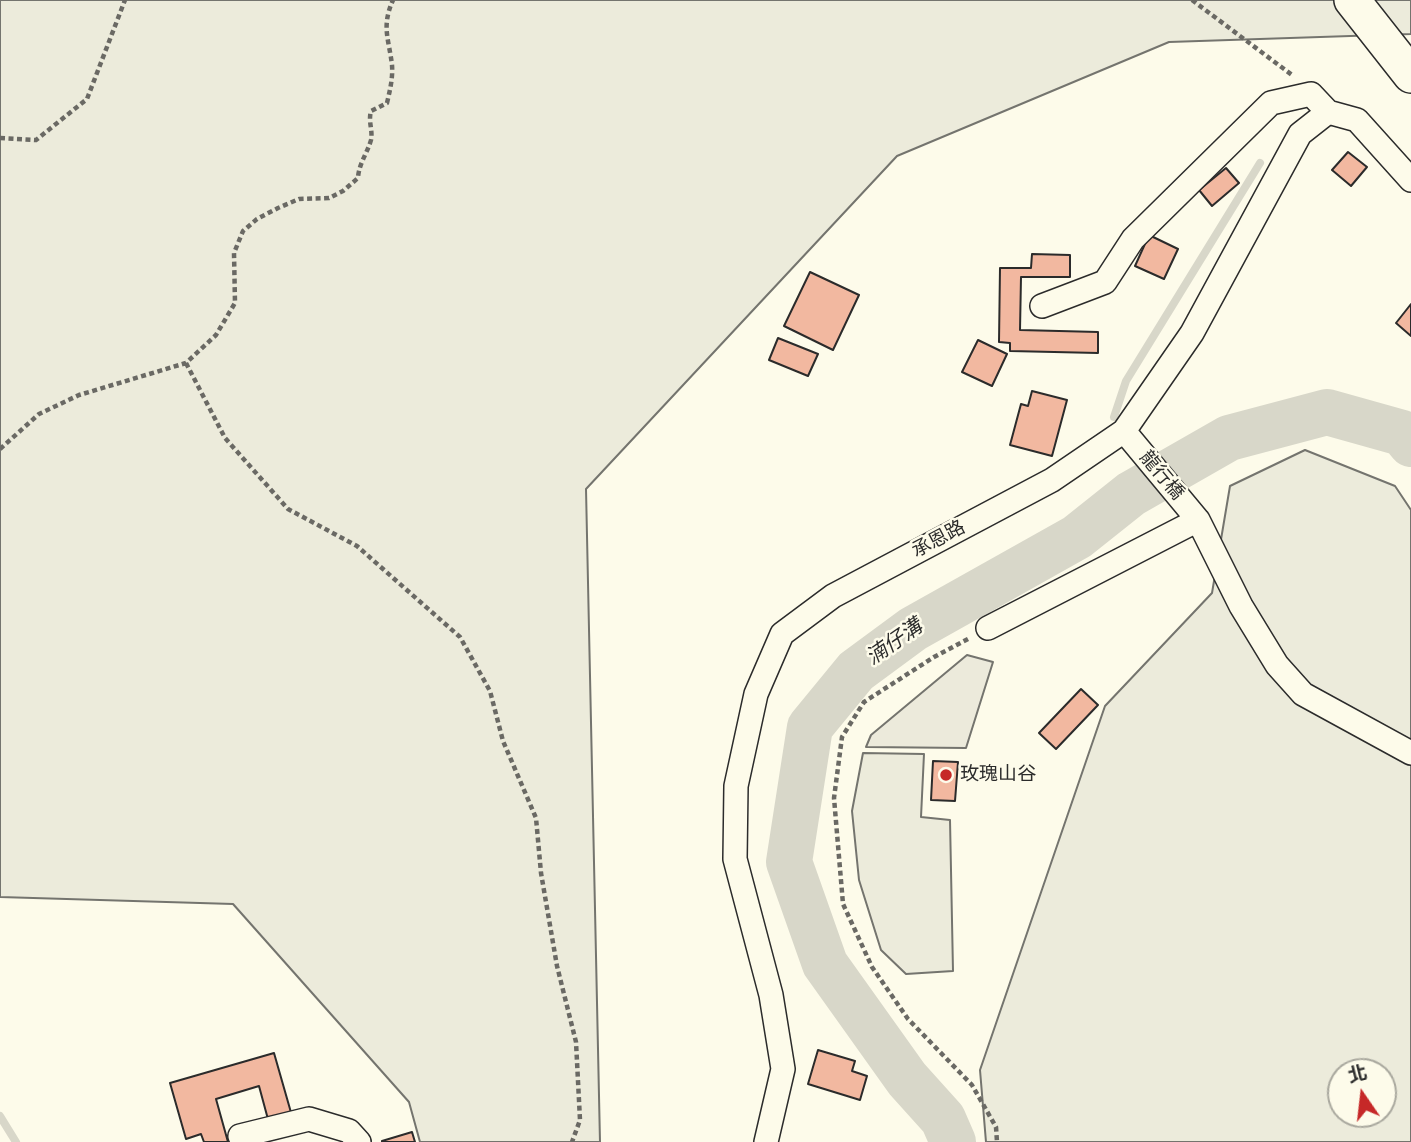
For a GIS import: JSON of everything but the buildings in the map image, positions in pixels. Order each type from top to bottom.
[{"type":"main road","points":[[1352,0],[1391,46],[1411,75]]},
{"type":"street","points":[[1042,306],[1105,282],[1133,239],[1271,103],[1311,94],[1328,112],[1357,120],[1411,180]]},
{"type":"street","name":"承恩路","points":[[766,1142],[783,1069],[771,995],[735,859],[736,786],[756,694],[782,634],[834,596],[1052,480],[1124,431],[1192,333],[1300,134],[1328,112]]},
{"type":"street","name":"龍行橋","points":[[1124,431],[1198,520],[1241,606],[1277,665],[1303,694],[1411,753]]},
{"type":"street","points":[[988,628],[1198,520]]},
{"type":"street","points":[[240,1136],[309,1119],[349,1131],[359,1142]]},
{"type":"path","points":[[0,138],[36,140],[86,99],[125,0]]},
{"type":"path","points":[[0,449],[39,414],[79,395],[186,363],[216,335],[235,303],[234,253],[243,231],[257,219],[288,203],[299,199],[329,198],[343,191],[358,178],[359,165],[372,135],[368,121],[371,111],[387,103],[392,86],[392,65],[385,33],[393,0]]},
{"type":"path","points":[[1192,0],[1303,83],[1311,94]]},
{"type":"path","points":[[186,363],[225,438],[288,509],[358,546],[460,637],[490,691],[503,741],[536,818],[541,873],[557,966],[576,1042],[580,1120],[572,1142]]},
{"type":"path","points":[[988,628],[934,657],[864,702],[842,737],[834,798],[843,904],[872,967],[908,1019],[972,1084],[996,1127],[997,1142]]},
{"type":"shaded area","points":[[0,0],[1411,0],[1411,34],[1169,42],[897,156],[586,489],[600,1142],[420,1142],[409,1102],[233,904],[0,897]]},
{"type":"shaded area","points":[[1305,450],[1395,486],[1411,510],[1411,1142],[986,1142],[980,1070],[1105,706],[1212,593],[1230,486]]},
{"type":"shaded area","points":[[967,655],[993,662],[966,748],[866,747],[871,735]]},
{"type":"shaded area","points":[[863,753],[924,754],[921,817],[950,820],[953,971],[906,974],[881,950],[859,880],[852,811]]},
{"type":"waterway","points":[[1114,417],[1126,381],[1260,163]]},
{"type":"waterway","name":"湳仔溝","points":[[953,1142],[943,1119],[907,1079],[825,964],[789,862],[810,727],[856,671],[913,629],[1077,537],[1131,494],[1229,438],[1327,412],[1402,433],[1411,444]]},
{"type":"waterway","points":[[1121,478],[1131,494]]},
{"type":"waterway","points":[[0,1116],[16,1142]]},
{"type":"place","name":"玫瑰山谷","points":[[946,775]]}]
